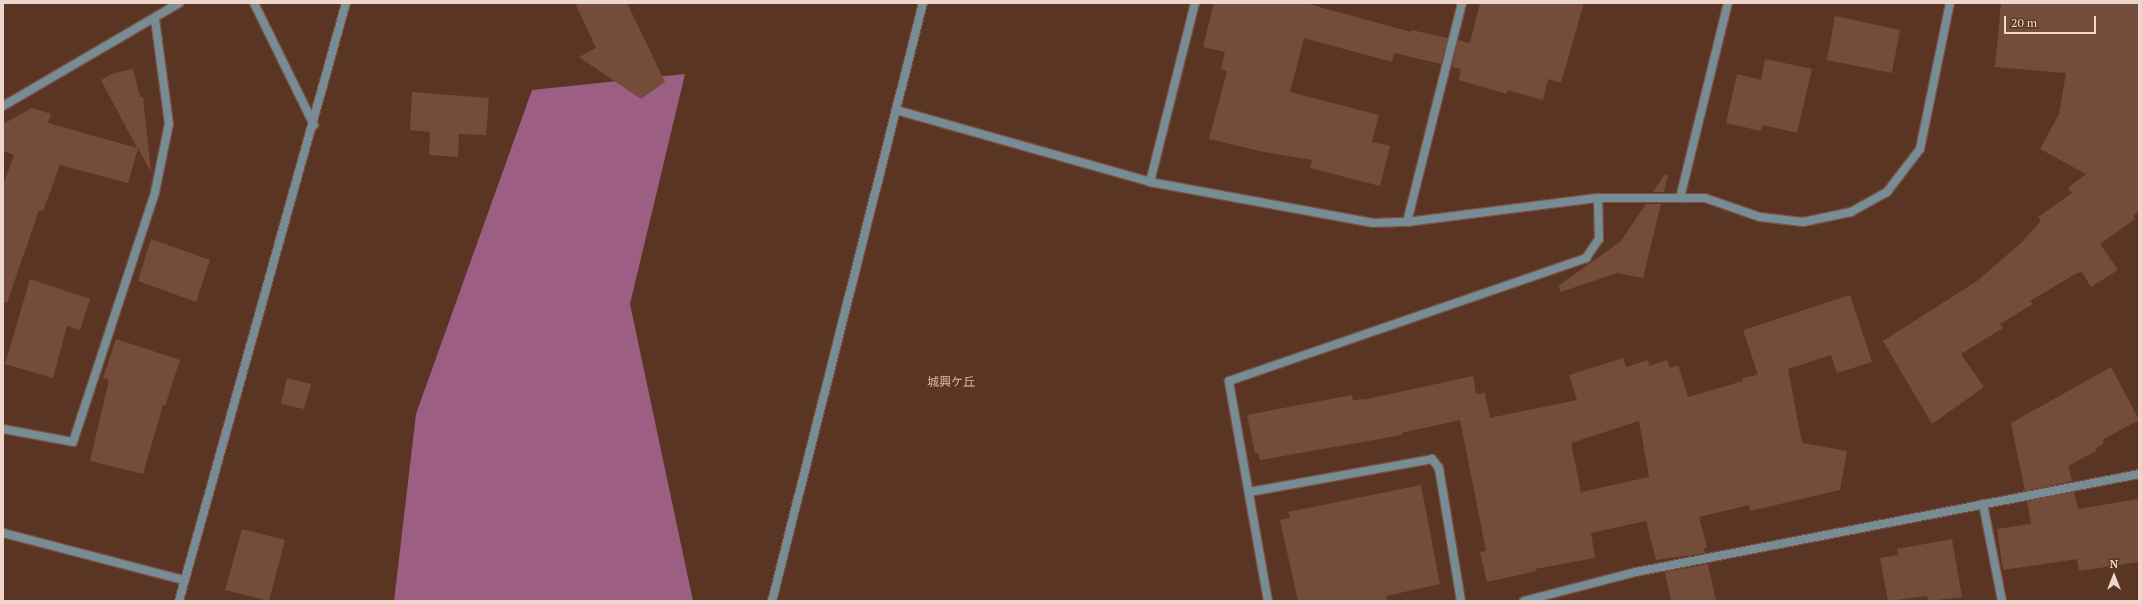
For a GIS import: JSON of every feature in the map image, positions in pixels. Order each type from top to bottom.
[{"type":"street","points":[[3,106],[155,19],[179,3]]},
{"type":"street","points":[[254,3],[314,125]]},
{"type":"street","points":[[179,601],[314,125],[346,3]]},
{"type":"street","points":[[772,601],[923,3]]},
{"type":"street","points":[[1150,182],[1195,3]]},
{"type":"street","points":[[1407,222],[1462,3]]},
{"type":"street","points":[[1680,198],[1728,3]]},
{"type":"street","points":[[896,110],[1150,182],[1373,224],[1407,222],[1598,198],[1705,198],[1760,217],[1803,222],[1851,212],[1886,192],[1920,149],[1950,3]]},
{"type":"street","points":[[3,429],[73,442],[155,192],[169,124],[155,19]]},
{"type":"street","points":[[1268,601],[1229,380],[1586,258],[1599,239],[1598,198]]},
{"type":"street","points":[[1249,492],[1432,459],[1439,468],[1461,601]]},
{"type":"street","points":[[1524,601],[1636,572],[2139,474]]},
{"type":"street","points":[[1983,504],[2002,601]]},
{"type":"street","points":[[3,533],[184,580]]},
{"type":"shaded area","points":[[685,74],[630,304],[693,601],[394,601],[416,414],[532,90]]},
{"type":"building","points":[[575,3],[627,3],[665,82],[641,99],[579,57],[596,48]]},
{"type":"building","points":[[1214,3],[1305,3],[1411,32],[1411,30],[1448,38],[1441,64],[1394,53],[1392,62],[1304,38],[1290,92],[1379,115],[1372,142],[1390,146],[1380,186],[1310,168],[1312,160],[1264,152],[1209,139],[1227,71],[1221,69],[1225,52],[1203,47]]},
{"type":"building","points":[[1480,3],[1584,3],[1561,83],[1548,79],[1543,100],[1507,90],[1507,94],[1459,80],[1461,69],[1452,67],[1458,40],[1470,43]]},
{"type":"building","points":[[2001,3],[2139,3],[2139,211],[2133,216],[2135,219],[2100,244],[2118,270],[2091,287],[2082,272],[2077,273],[2030,301],[2033,304],[2000,324],[2003,328],[1961,354],[1984,387],[1932,424],[1883,341],[1977,281],[2021,243],[2041,221],[2038,217],[2072,193],[2068,188],[2086,174],[2040,149],[2059,114],[2066,73],[1995,67]]},
{"type":"building","points":[[1835,16],[1900,30],[1892,73],[1827,60]]},
{"type":"building","points":[[1765,59],[1812,69],[1797,133],[1763,125],[1761,131],[1726,123],[1737,74],[1761,80]]},
{"type":"building","points":[[133,69],[140,97],[143,97],[151,172],[138,148],[128,183],[60,165],[43,211],[39,210],[7,303],[3,302],[3,185],[14,155],[3,151],[3,124],[32,108],[51,114],[48,123],[137,148],[101,80],[114,73]]},
{"type":"building","points":[[412,92],[489,98],[486,135],[459,134],[458,157],[429,155],[430,132],[410,130]]},
{"type":"building","points":[[1665,174],[1668,176],[1664,192],[1653,192]]},
{"type":"building","points":[[1646,204],[1661,204],[1643,278],[1617,273],[1561,292],[1558,286],[1620,242]]},
{"type":"building","points":[[151,239],[210,260],[196,302],[138,281]]},
{"type":"building","points":[[30,279],[90,299],[80,330],[67,326],[53,378],[5,364]]},
{"type":"building","points":[[1850,295],[1872,362],[1837,373],[1831,355],[1788,369],[1802,443],[1847,451],[1840,490],[1750,511],[1749,505],[1699,517],[1707,547],[1704,548],[1705,553],[1656,560],[1646,521],[1591,533],[1595,558],[1535,569],[1536,571],[1487,582],[1480,552],[1486,551],[1460,420],[1401,433],[1402,435],[1260,460],[1258,453],[1255,453],[1247,415],[1352,395],[1353,400],[1367,399],[1473,376],[1476,394],[1485,393],[1490,418],[1577,400],[1569,375],[1623,358],[1626,367],[1648,360],[1649,366],[1667,360],[1670,368],[1678,365],[1688,397],[1743,381],[1742,378],[1758,375],[1743,330]],"holes":[[[1639,421],[1649,477],[1581,492],[1571,443]]]},
{"type":"building","points":[[116,339],[180,360],[165,406],[163,405],[143,474],[90,461],[109,380],[103,378]]},
{"type":"building","points":[[2111,367],[2139,420],[2102,440],[2104,443],[2095,449],[2096,451],[2068,466],[2072,481],[2025,491],[2011,423]]},
{"type":"building","points":[[287,378],[311,384],[304,409],[281,404]]},
{"type":"building","points":[[1421,485],[1440,584],[1386,596],[1388,601],[1298,601],[1280,520],[1290,518],[1288,512]]},
{"type":"building","points":[[2074,492],[2078,509],[2139,499],[2139,562],[2079,571],[2077,559],[2003,570],[1997,529],[2031,524],[2027,501]]},
{"type":"building","points":[[242,529],[285,540],[269,601],[225,590]]},
{"type":"building","points":[[1952,539],[1962,597],[1928,601],[1927,596],[1888,601],[1880,558],[1898,555],[1897,549]]},
{"type":"building","points":[[1708,564],[1716,601],[1671,601],[1665,572]]},
{"type":"district","name":"城興ケ丘","points":[[951,382]]}]
